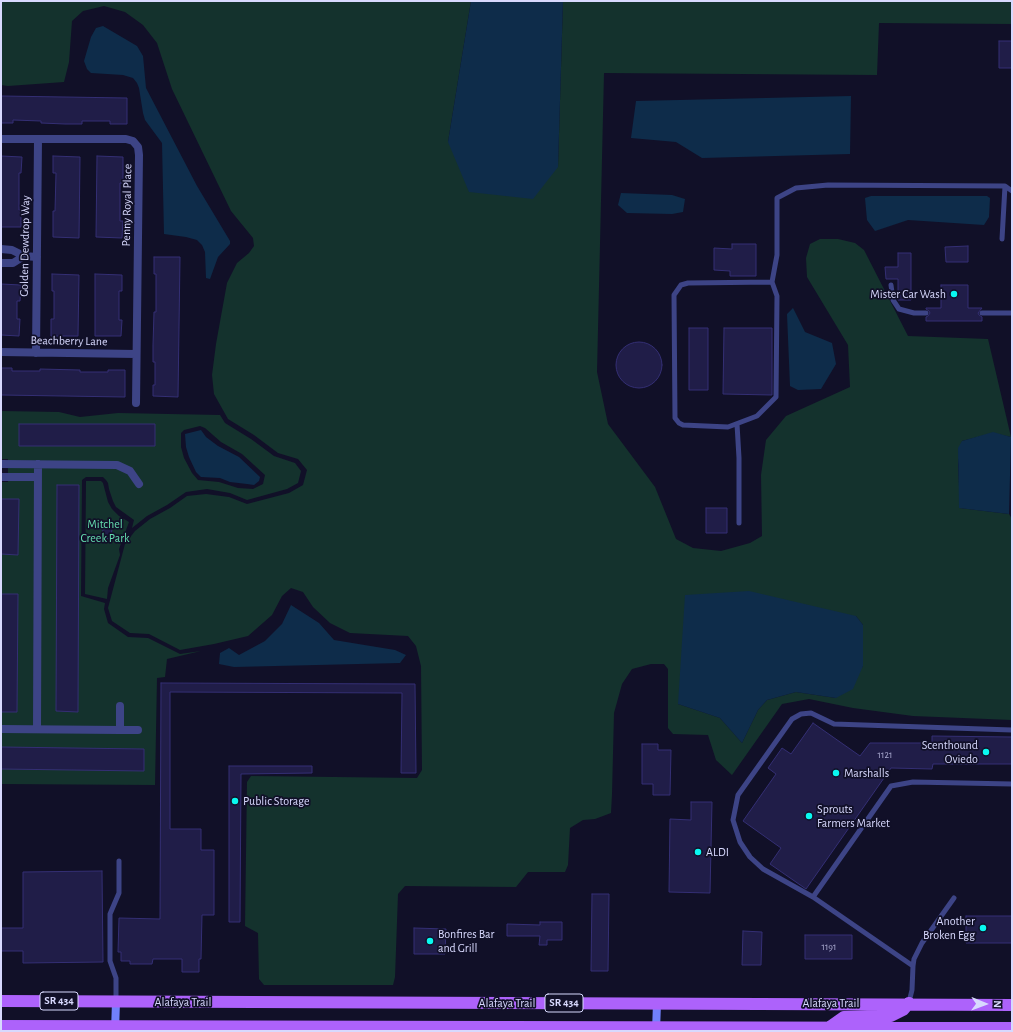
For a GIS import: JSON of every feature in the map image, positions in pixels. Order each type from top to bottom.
[{"type":"main road","name":"Alafaya Trail","points":[[1,1001],[909,1003],[1012,1005]]},
{"type":"main road","points":[[827,1030],[844,1017],[891,1016],[903,1010],[909,1003]]},
{"type":"main road","name":"Alafaya Trail","points":[[1,1026],[115,1029],[827,1030],[1012,1028]]},
{"type":"street","name":"Penny Royal Place","points":[[1,139],[126,139],[133,141],[138,147],[136,403]]},
{"type":"street","name":"Golden Dewdrop Way","points":[[36,353],[38,139]]},
{"type":"street","points":[[24,256],[13,263],[4,263],[4,249],[12,250],[24,256],[36,256]]},
{"type":"street","name":"Beachberry Lane","points":[[1,352],[136,354]]},
{"type":"street","points":[[38,477],[2,477],[2,464],[117,465],[130,470],[139,484]]},
{"type":"street","points":[[37,729],[38,464]]},
{"type":"street","points":[[120,706],[120,730]]},
{"type":"street","points":[[1,729],[138,730]]},
{"type":"street","points":[[115,1029],[116,1002]]},
{"type":"street","points":[[656,1003],[656,1030]]},
{"type":"lane","points":[[772,282],[688,283],[681,285],[674,295],[675,418],[679,423],[683,425],[728,427],[757,416],[776,397],[778,296],[772,282],[777,255],[777,198],[796,188],[828,185],[1005,186],[1012,191]]},
{"type":"lane","points":[[1002,240],[1005,186]]},
{"type":"lane","points":[[891,285],[893,300],[899,309],[914,313],[926,313]]},
{"type":"lane","points":[[982,313],[1012,313]]},
{"type":"lane","points":[[737,424],[739,458],[739,523]]},
{"type":"lane","points":[[913,966],[813,897],[763,869],[750,858],[740,842],[733,820],[738,795],[792,719],[801,714],[811,713],[834,724],[1012,730]]},
{"type":"lane","points":[[813,897],[891,786],[913,782],[1012,784]]},
{"type":"lane","points":[[116,1002],[116,978],[110,961],[110,914],[119,893],[119,861]]},
{"type":"lane","points":[[909,1003],[912,990],[914,959],[922,943],[954,898]]},
{"type":"green space","points":[[1,1],[471,1],[448,142],[558,167],[563,1],[1012,1],[1012,24],[879,23],[877,75],[604,73],[597,372],[608,424],[655,487],[676,539],[693,548],[721,551],[750,543],[762,536],[761,475],[766,440],[786,416],[850,387],[848,345],[807,277],[806,258],[810,244],[820,239],[838,239],[855,243],[864,250],[908,336],[988,339],[1011,437],[993,433],[962,441],[958,464],[960,508],[1009,514],[1012,519],[1012,720],[913,716],[853,708],[809,699],[782,704],[732,775],[716,760],[708,735],[673,734],[668,728],[668,669],[664,664],[651,664],[632,669],[622,684],[614,713],[611,813],[595,819],[583,820],[570,828],[568,865],[565,872],[528,872],[516,887],[405,886],[398,894],[395,977],[393,985],[264,985],[259,979],[258,933],[245,926],[247,782],[251,776],[417,778],[422,770],[421,666],[416,646],[408,636],[350,633],[330,623],[313,607],[303,592],[291,588],[282,596],[272,615],[248,636],[214,644],[180,650],[149,634],[130,633],[112,621],[108,608],[125,544],[135,531],[150,519],[170,508],[187,496],[206,494],[229,497],[247,504],[289,493],[303,485],[307,470],[298,459],[278,453],[254,435],[228,419],[214,394],[212,375],[227,283],[237,263],[249,253],[254,246],[253,238],[231,211],[172,89],[157,43],[143,25],[125,12],[104,6],[83,11],[72,21],[69,62],[64,82],[8,86],[1,85]],"holes":[[[856,616],[863,625],[863,666],[836,698],[796,692],[767,700],[758,710],[742,743],[720,718],[678,704]]]},
{"type":"green space","points":[[1,411],[59,412],[80,417],[118,413],[220,415],[225,423],[251,439],[274,456],[295,463],[301,471],[298,483],[287,489],[247,500],[230,493],[207,489],[186,492],[147,516],[132,528],[134,520],[116,507],[108,483],[103,477],[86,477],[82,480],[81,596],[105,603],[104,609],[108,623],[128,637],[148,638],[180,654],[201,651],[167,659],[165,677],[157,678],[155,785],[1,784],[1,482],[8,482],[8,459],[1,459]],"holes":[[[200,426],[205,428],[221,442],[242,454],[265,475],[263,484],[253,489],[238,488],[219,482],[198,480],[192,473],[184,458],[181,447],[181,433],[184,430]]]},
{"type":"green space","name":"Mitchel Creek Park","points":[[86,481],[101,481],[112,509],[119,516],[129,522],[119,549],[120,555],[108,588],[107,599],[85,594]]},
{"type":"water","points":[[471,1],[563,1],[558,167],[533,199],[469,192],[448,142]]},
{"type":"water","points":[[103,26],[137,46],[143,56],[146,88],[197,186],[230,241],[230,244],[218,257],[210,279],[206,278],[205,252],[202,245],[197,240],[164,234],[162,143],[145,120],[137,83],[133,78],[123,75],[91,73],[87,69],[84,61],[91,37],[96,28]]},
{"type":"water","points":[[851,96],[850,154],[702,158],[676,142],[631,138],[636,101]]},
{"type":"water","points":[[621,193],[672,195],[685,199],[683,212],[672,214],[627,213],[618,205]]},
{"type":"water","points":[[871,196],[987,196],[990,198],[989,217],[984,225],[908,220],[875,231],[867,220],[865,198]]},
{"type":"water","points":[[793,308],[805,332],[832,343],[836,364],[821,389],[798,390],[790,386],[787,314]]},
{"type":"water","points":[[201,430],[206,437],[218,446],[239,457],[260,477],[259,481],[254,485],[230,482],[220,478],[201,477],[196,472],[189,457],[186,447],[185,434]]},
{"type":"water","points":[[993,432],[1011,437],[1009,514],[959,508],[958,448],[962,441]]},
{"type":"water","points":[[749,591],[856,616],[863,625],[863,666],[853,689],[836,698],[796,692],[767,700],[758,710],[742,743],[720,718],[678,704],[685,595]]},
{"type":"water","points":[[291,605],[319,623],[334,640],[395,650],[406,655],[400,663],[234,667],[219,664],[220,653],[229,648],[239,655],[265,641],[282,624]]},
{"type":"building","points":[[999,41],[1012,41],[1012,68],[999,68]]},
{"type":"building","points":[[1,96],[127,98],[127,124],[110,124],[110,121],[82,121],[82,124],[65,124],[13,120],[13,123],[1,123]]},
{"type":"building","points":[[1,156],[22,157],[21,173],[19,173],[19,210],[21,210],[21,227],[1,227]]},
{"type":"building","points":[[53,156],[80,157],[79,238],[53,237],[53,211],[55,211],[56,173],[53,173]]},
{"type":"building","points":[[97,156],[123,157],[123,183],[120,183],[120,221],[123,221],[122,238],[96,237]]},
{"type":"building","points":[[732,244],[756,244],[756,276],[730,276],[730,271],[714,270],[714,248],[732,249]]},
{"type":"building","points":[[968,246],[968,262],[946,262],[945,247]]},
{"type":"building","points":[[898,253],[911,253],[911,300],[898,300],[898,279],[886,279],[885,267],[898,267]]},
{"type":"building","points":[[154,257],[180,257],[178,397],[153,396],[153,385],[155,385],[155,362],[153,362],[154,312],[156,312],[156,274],[154,274]]},
{"type":"building","points":[[52,274],[79,275],[78,336],[51,336],[51,319],[54,319],[54,291],[52,291]]},
{"type":"building","points":[[95,274],[122,275],[122,291],[119,291],[119,320],[122,320],[121,336],[95,336]]},
{"type":"building","points":[[1,284],[21,285],[20,301],[17,301],[17,319],[20,319],[19,336],[1,335]]},
{"type":"building","points":[[941,285],[968,285],[968,308],[982,308],[978,313],[982,317],[982,321],[926,321],[926,317],[930,313],[926,308],[941,308]]},
{"type":"building","points":[[689,328],[708,328],[708,390],[689,390]]},
{"type":"building","points":[[724,328],[772,328],[772,395],[723,394]]},
{"type":"building","points":[[634,342],[644,342],[656,348],[661,356],[661,374],[656,382],[648,387],[634,388],[626,385],[619,378],[616,370],[616,360],[619,352],[626,345]]},
{"type":"building","points":[[1,368],[12,368],[12,371],[40,371],[40,369],[80,370],[80,372],[108,372],[108,370],[125,370],[125,397],[1,395]]},
{"type":"building","points":[[19,424],[155,424],[155,446],[19,446]]},
{"type":"building","points":[[57,485],[79,485],[78,712],[56,711]]},
{"type":"building","points":[[1,499],[19,499],[18,555],[1,554]]},
{"type":"building","points":[[706,508],[727,508],[727,533],[706,533]]},
{"type":"building","points":[[105,523],[113,525],[110,539],[101,537]]},
{"type":"building","points":[[1,594],[18,594],[17,712],[1,712]]},
{"type":"building","name":"Public Storage","points":[[161,683],[415,684],[416,773],[401,773],[402,693],[170,692],[170,829],[201,829],[201,850],[214,850],[214,915],[202,915],[201,959],[199,959],[199,972],[182,972],[182,959],[153,959],[152,964],[130,964],[130,961],[121,961],[121,952],[118,952],[119,918],[160,919]]},
{"type":"building","points":[[813,723],[860,756],[870,743],[932,743],[932,736],[1012,737],[1012,764],[933,764],[932,769],[891,768],[806,889],[770,864],[781,848],[743,821],[776,774],[768,768],[782,748],[791,754]]},
{"type":"building","points":[[642,744],[658,744],[658,750],[671,750],[670,795],[653,795],[653,784],[642,784]]},
{"type":"building","points":[[1,747],[144,749],[144,771],[1,769]]},
{"type":"building","points":[[229,766],[312,766],[312,773],[241,774],[240,922],[229,922]]},
{"type":"building","points":[[691,802],[712,802],[710,893],[669,892],[670,819],[691,820]]},
{"type":"building","points":[[102,871],[103,962],[23,963],[23,951],[1,951],[1,928],[23,928],[23,872]]},
{"type":"building","points":[[592,894],[609,894],[608,971],[591,971]]},
{"type":"building","points":[[966,916],[1012,916],[1012,943],[966,943]]},
{"type":"building","points":[[540,922],[562,922],[562,940],[547,940],[547,945],[539,945],[540,936],[507,936],[507,924],[540,925]]},
{"type":"building","name":"Bonfires Bar and Grill","points":[[414,928],[446,929],[445,954],[414,954]]},
{"type":"building","points":[[743,931],[762,932],[761,965],[742,965]]},
{"type":"building","points":[[805,935],[852,935],[852,959],[805,959]]},
{"type":"place","name":"Mister Car Wash","points":[[954,294]]},
{"type":"place","name":"Scenthound Oviedo","points":[[986,752]]},
{"type":"place","name":"Marshalls","points":[[836,773]]},
{"type":"place","name":"Public Storage","points":[[235,801]]},
{"type":"place","name":"Sprouts Farmers Market","points":[[809,816]]},
{"type":"place","name":"ALDI","points":[[698,852]]},
{"type":"place","name":"Another Broken Egg","points":[[983,928]]},
{"type":"place","name":"Bonfires Bar and Grill","points":[[430,941]]}]
